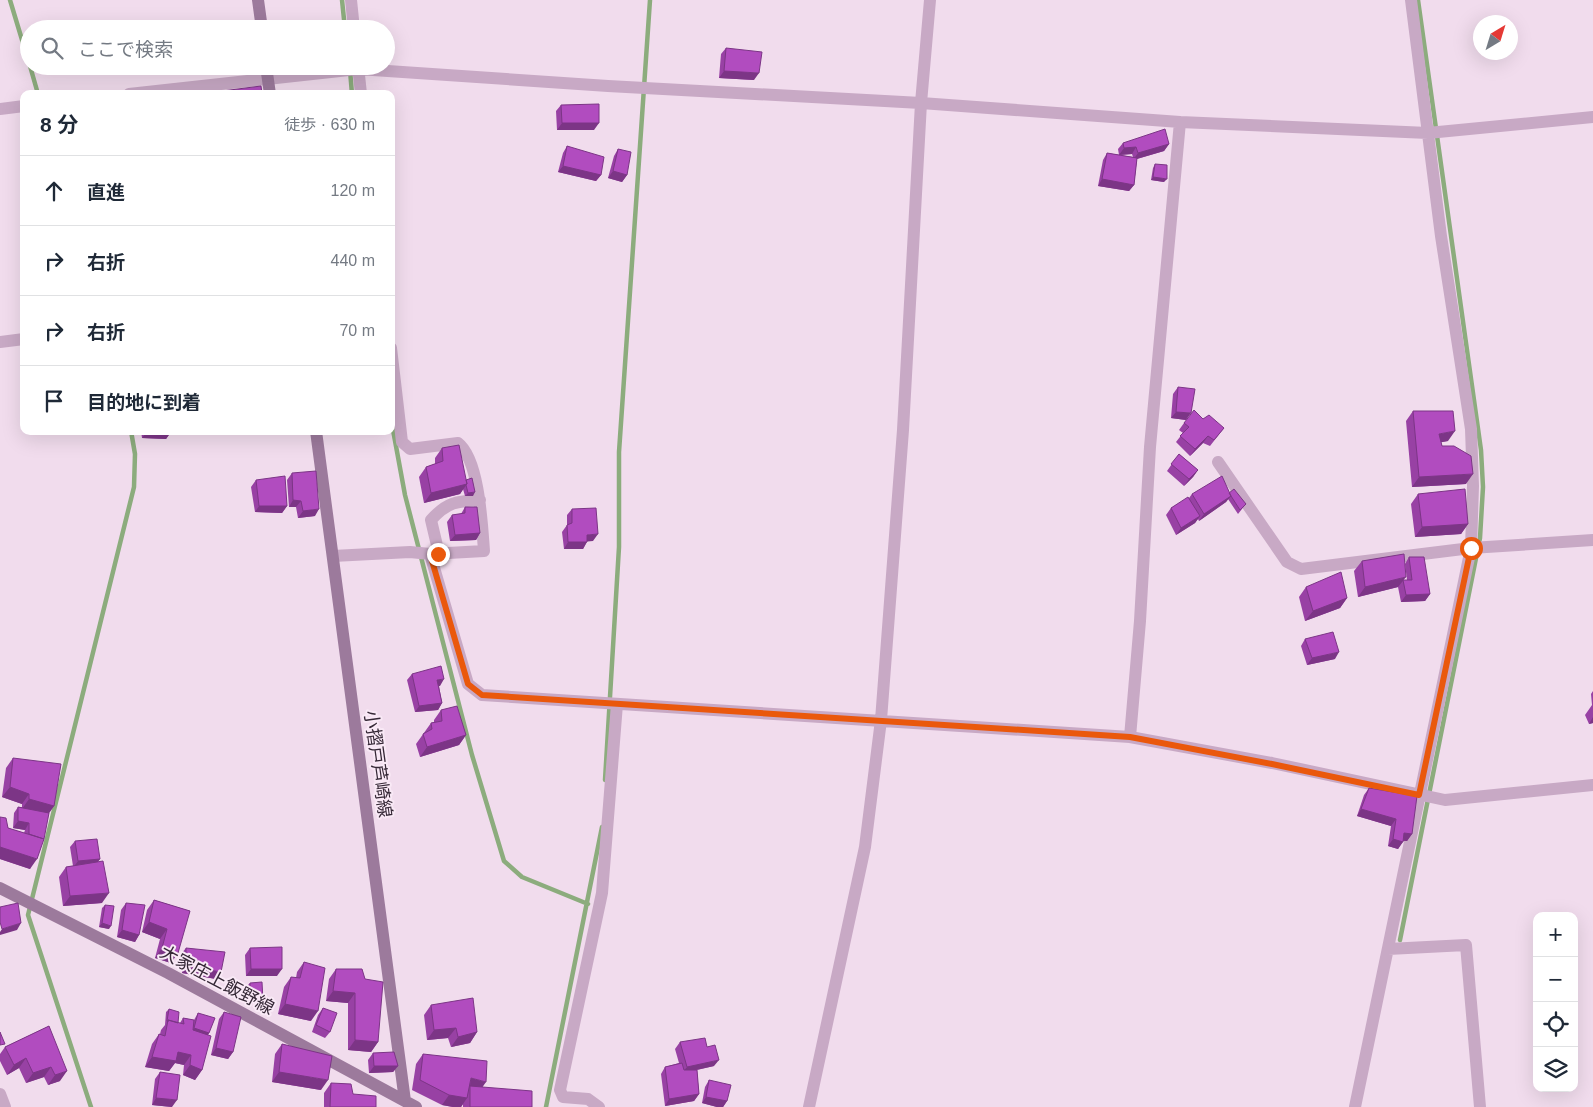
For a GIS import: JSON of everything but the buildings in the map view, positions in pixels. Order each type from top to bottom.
[{"type":"main road","points":[[258,0],[261,20]]},
{"type":"main road","points":[[267,75],[269,90]]},
{"type":"main road","name":"小摺戸芦崎線","points":[[317,435],[411,1104]]},
{"type":"main road","name":"大家庄上飯野線","points":[[0,888],[35,908],[168,973],[411,1104]]},
{"type":"street","points":[[351,0],[353,20]]},
{"type":"street","points":[[810,1107],[865,847],[882,720],[903,430],[921,103],[930,0]]},
{"type":"street","points":[[1355,1107],[1471,548],[1473,486],[1471,429],[1410,0]]},
{"type":"street","points":[[395,71],[608,86],[921,103],[1180,122],[1428,134],[1593,117]]},
{"type":"street","points":[[154,90],[248,75]]},
{"type":"street","points":[[359,75],[361,90]]},
{"type":"street","points":[[0,109],[20,106]]},
{"type":"street","points":[[1130,737],[1140,621],[1150,447],[1180,122]]},
{"type":"street","points":[[0,342],[20,340]]},
{"type":"street","points":[[333,556],[484,551],[480,500],[466,449],[458,443],[410,449],[402,442],[395,382]]},
{"type":"street","points":[[1218,462],[1287,562],[1302,569],[1471,548],[1593,540]]},
{"type":"street","points":[[480,500],[463,501],[443,507],[432,520],[434,554],[468,684],[482,695],[1130,737],[1445,800],[1593,785]]},
{"type":"street","points":[[599,1107],[588,1099],[563,1097],[560,1090],[602,893],[617,704]]},
{"type":"street","points":[[1388,949],[1466,945],[1480,1107]]},
{"type":"street","points":[[0,1094],[5,1107]]},
{"type":"waterway","points":[[10,0],[20,33]]},
{"type":"waterway","points":[[342,0],[344,20]]},
{"type":"waterway","points":[[605,780],[619,547],[619,452],[650,0]]},
{"type":"waterway","points":[[1400,940],[1480,538],[1483,487],[1481,450],[1418,0]]},
{"type":"waterway","points":[[33,75],[37,90]]},
{"type":"waterway","points":[[350,75],[352,90]]},
{"type":"waterway","points":[[91,1107],[28,915],[134,487],[135,454],[132,435]]},
{"type":"waterway","points":[[394,435],[405,495],[472,755],[504,861],[522,877],[588,904]]},
{"type":"waterway","points":[[546,1107],[602,827]]},
{"type":"route","points":[[438,554],[430,554],[468,684],[482,695],[1130,737],[1419,795],[1471,548]]}]
